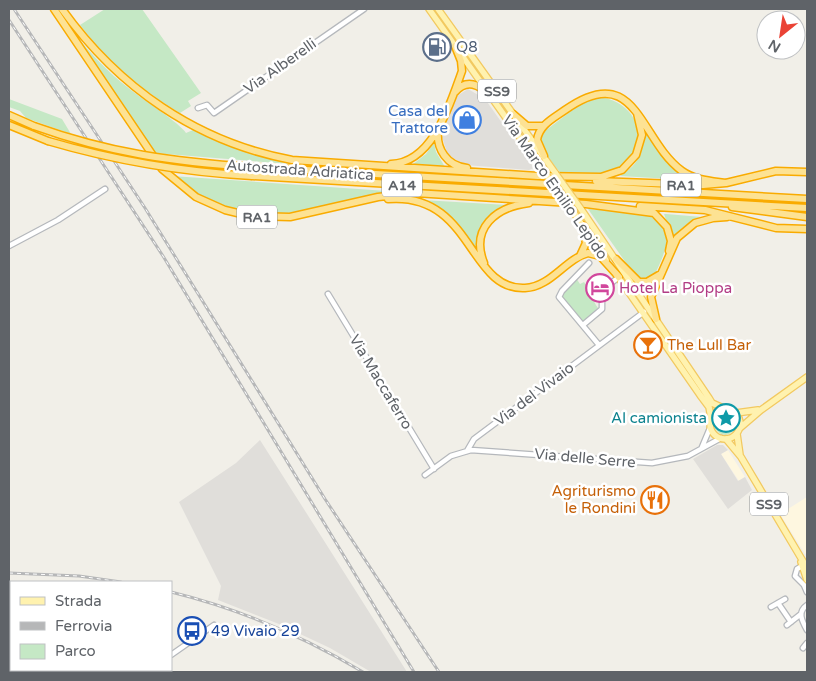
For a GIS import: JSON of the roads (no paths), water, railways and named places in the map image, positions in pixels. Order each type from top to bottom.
[{"type":"highway","points":[[49,9],[92,65]]},
{"type":"highway","name":"RA1","points":[[54,9],[162,169],[196,197],[225,210],[262,217],[290,217],[378,197],[415,193],[586,204],[688,208],[739,218],[766,226],[807,229]]},
{"type":"highway","name":"RA1","points":[[62,9],[91,47],[117,73],[158,106],[210,134],[240,147],[277,157],[348,164],[676,185],[726,183],[776,171],[807,172]]},
{"type":"highway","points":[[66,9],[91,47]]},
{"type":"highway","points":[[348,164],[395,164],[410,160],[425,149],[438,128],[462,71],[462,61],[455,46]]},
{"type":"highway","points":[[450,99],[459,88],[471,83],[479,86],[490,96]]},
{"type":"highway","points":[[544,156],[537,140],[543,126],[579,100],[593,94],[607,94],[619,97],[629,103],[670,159],[684,173],[704,180],[726,183]]},
{"type":"highway","points":[[513,114],[527,126],[543,126]]},
{"type":"highway","points":[[565,177],[601,177],[625,168],[636,156],[642,141],[642,129],[637,114]]},
{"type":"highway","name":"Autostrada Adriatica","points":[[9,115],[34,126],[88,144],[156,159],[253,167],[807,198]]},
{"type":"highway","name":"Autostrada Adriatica","points":[[9,125],[48,140],[100,156],[156,167],[252,176],[807,208]]},
{"type":"highway","points":[[438,128],[440,149],[446,158],[456,166],[533,176]]},
{"type":"highway","points":[[335,207],[393,198],[427,204],[437,209],[453,223],[486,269],[505,285],[516,288],[530,288],[548,279],[580,256],[588,253],[597,254],[619,277]]},
{"type":"highway","points":[[696,201],[807,216]]},
{"type":"highway","points":[[486,269],[481,253],[481,237],[484,228],[495,214],[513,205],[556,202]]},
{"type":"highway","points":[[586,204],[654,213],[667,227],[671,241],[670,251]]},
{"type":"highway","points":[[656,319],[650,300],[679,234],[695,223],[712,218],[739,218]]},
{"type":"highway","points":[[580,256],[586,244],[582,225]]},
{"type":"highway","points":[[616,259],[639,282],[647,282],[660,274]]},
{"type":"main road","name":"Via Marco Emilio Lepido","points":[[429,9],[644,312],[709,407],[711,418]]},
{"type":"main road","name":"Via Marco Emilio Lepido","points":[[438,9],[616,259],[712,403],[723,408]]},
{"type":"main road","points":[[723,439],[739,431],[760,410],[807,377]]},
{"type":"main road","points":[[711,418],[716,411],[723,408]]},
{"type":"main road","name":"SS9","points":[[723,408],[736,412],[740,420],[741,457]]},
{"type":"main road","points":[[736,412],[760,410]]},
{"type":"main road","name":"SS9","points":[[711,418],[710,428],[714,434],[723,439],[741,457],[805,566],[807,580]]},
{"type":"street","name":"Via Alberelli","points":[[198,108],[207,105],[214,112],[364,9]]},
{"type":"street","points":[[9,246],[58,220],[105,189]]},
{"type":"street","points":[[589,263],[559,296],[599,345]]},
{"type":"street","points":[[583,325],[602,309],[602,290],[619,277]]},
{"type":"street","name":"Via Maccaferro","points":[[328,294],[434,469]]},
{"type":"street","name":"Via del Vivaio","points":[[425,475],[452,456],[466,451],[474,439],[644,312]]},
{"type":"street","points":[[701,448],[710,428]]},
{"type":"street","name":"Via delle Serre","points":[[466,451],[496,451],[652,463],[684,457],[723,439]]},
{"type":"street","points":[[805,566],[797,569],[795,576],[804,585],[807,592]]},
{"type":"street","points":[[772,607],[785,599]]},
{"type":"street","points":[[778,603],[789,624],[801,614],[807,605]]},
{"type":"street","points":[[801,614],[807,630]]},
{"type":"street","points":[[172,654],[214,625]]},
{"type":"street","points":[[802,648],[807,643]]},
{"type":"railway","points":[[14,9],[145,208],[325,499],[439,672]]},
{"type":"railway","points":[[9,20],[163,256],[414,672]]},
{"type":"railway","points":[[9,573],[79,576],[114,581]]},
{"type":"railway","points":[[172,592],[246,615],[294,635],[363,672]]},
{"type":"place","name":"Q8","points":[[437,47]]},
{"type":"place","name":"Casa del Trattore","points":[[467,120]]},
{"type":"place","name":"Hotel La Pioppa","points":[[600,288]]},
{"type":"place","name":"The Lull Bar","points":[[648,345]]},
{"type":"place","name":"Al camionista","points":[[726,418]]},
{"type":"place","name":"Agriturismo le Rondini","points":[[655,500]]},
{"type":"place","name":"49 Vivaio 29","points":[[192,631]]}]
